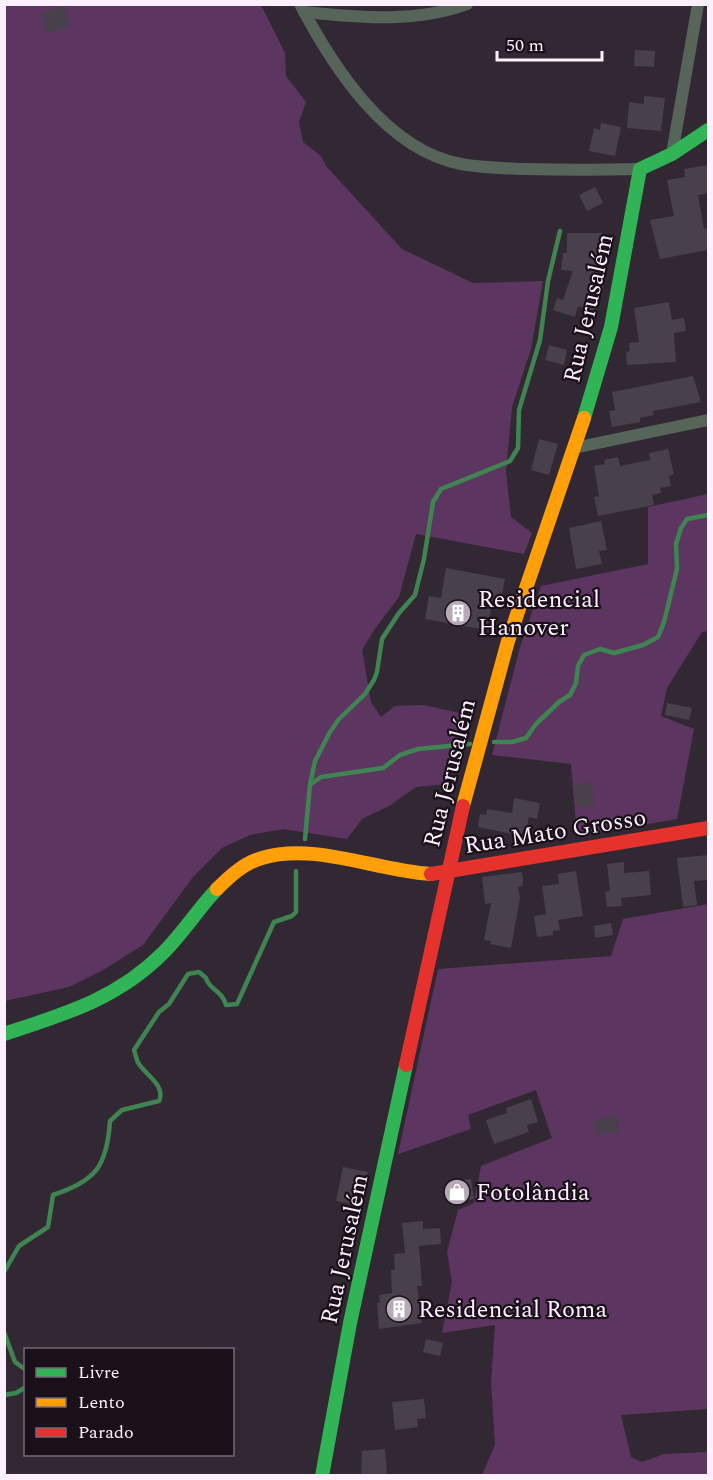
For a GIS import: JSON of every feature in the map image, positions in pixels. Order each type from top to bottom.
[{"type":"street","points":[[302,8],[376,18],[423,16],[467,4]]},
{"type":"street","points":[[672,154],[698,4]]},
{"type":"street","points":[[302,8],[332,60],[359,95],[391,129],[423,151],[460,164],[498,168],[583,171],[640,169],[672,154],[708,130]]},
{"type":"street","name":"Rua Jerusalém","points":[[322,1476],[338,1385],[448,871],[497,677],[574,448],[613,317],[640,169]]},
{"type":"street","points":[[574,448],[708,420]]},
{"type":"street","name":"Rua Mato Grosso","points":[[4,1034],[86,1006],[121,988],[155,960],[215,890],[237,870],[278,854],[310,855],[416,874],[448,871],[708,828]]},
{"type":"shaded area","points":[[4,5],[261,5],[285,53],[286,76],[306,102],[299,122],[303,142],[321,156],[326,166],[402,249],[473,283],[543,281],[531,349],[512,407],[506,472],[511,517],[532,533],[524,554],[416,534],[399,597],[362,650],[371,702],[381,717],[395,706],[424,705],[464,714],[447,784],[416,787],[389,806],[362,819],[347,839],[283,829],[250,835],[222,848],[193,877],[143,945],[103,970],[69,987],[5,1001]]},
{"type":"shaded area","points":[[708,494],[708,631],[702,632],[667,688],[661,716],[694,729],[677,819],[577,836],[571,764],[492,755],[520,647],[541,586],[648,564],[648,507]]},
{"type":"shaded area","points":[[708,904],[708,1409],[621,1415],[631,1457],[642,1462],[664,1454],[708,1452],[708,1475],[482,1475],[495,1445],[491,1382],[495,1325],[442,1333],[452,1282],[447,1252],[458,1210],[474,1203],[481,1166],[552,1138],[536,1090],[468,1115],[471,1129],[398,1154],[438,969],[611,956],[623,919]]},
{"type":"building","points":[[64,6],[70,27],[47,33],[41,12]]},
{"type":"building","points":[[635,50],[655,51],[654,67],[634,66]]},
{"type":"building","points":[[644,96],[665,98],[661,131],[627,128],[629,102],[644,104]]},
{"type":"building","points":[[601,123],[621,127],[615,156],[589,151],[594,128],[600,130]]},
{"type":"building","points":[[708,165],[708,193],[698,195],[704,229],[708,228],[708,250],[660,259],[650,220],[674,216],[667,180],[685,177],[684,169]]},
{"type":"building","points":[[595,187],[603,203],[587,211],[579,195]]},
{"type":"building","points":[[567,233],[602,233],[602,265],[605,265],[603,289],[595,312],[578,306],[575,317],[553,310],[557,298],[563,300],[573,271],[561,270],[563,253],[567,253]]},
{"type":"building","points":[[669,302],[672,320],[684,318],[686,331],[674,333],[676,362],[627,365],[626,352],[630,351],[629,343],[639,342],[634,308]]},
{"type":"building","points":[[549,345],[567,350],[564,365],[545,360]]},
{"type":"building","points":[[693,376],[701,402],[653,411],[654,415],[640,418],[640,422],[612,427],[609,411],[615,410],[612,392]]},
{"type":"building","points":[[539,439],[558,444],[549,475],[531,470]]},
{"type":"building","points":[[668,449],[674,474],[669,476],[671,486],[660,488],[661,493],[652,495],[654,505],[598,516],[594,497],[599,496],[594,466],[605,464],[604,460],[618,457],[620,466],[650,460],[649,453]]},
{"type":"building","points":[[601,521],[607,550],[599,551],[602,564],[576,569],[569,528]]},
{"type":"building","points":[[446,568],[505,579],[501,600],[493,598],[487,630],[425,619],[429,596],[441,598]]},
{"type":"building","points":[[667,703],[692,708],[689,720],[665,715]]},
{"type":"building","points":[[592,782],[594,806],[577,807],[575,784]]},
{"type":"building","points":[[514,798],[540,803],[537,819],[529,817],[526,831],[523,830],[522,836],[478,827],[480,814],[486,815],[487,809],[512,813]]},
{"type":"building","points":[[708,855],[708,880],[694,881],[697,905],[683,907],[677,858]]},
{"type":"building","points":[[624,862],[624,873],[649,871],[651,895],[621,898],[622,906],[607,907],[605,892],[610,891],[607,864]]},
{"type":"building","points":[[576,871],[583,916],[558,920],[560,930],[553,931],[553,935],[537,937],[534,916],[546,914],[542,886],[559,884],[558,874]]},
{"type":"building","points":[[522,872],[523,881],[522,886],[518,887],[520,898],[511,948],[490,944],[491,941],[484,940],[491,903],[485,904],[482,877]]},
{"type":"building","points":[[611,923],[613,935],[595,938],[594,926]]},
{"type":"building","points":[[531,1099],[538,1122],[527,1125],[529,1132],[494,1144],[486,1120],[507,1113],[506,1108]]},
{"type":"building","points":[[617,1116],[619,1132],[596,1135],[593,1120]]},
{"type":"building","points":[[343,1167],[368,1172],[361,1206],[336,1201]]},
{"type":"building","points":[[471,1179],[474,1199],[451,1203],[449,1182]]},
{"type":"building","points":[[423,1221],[423,1229],[440,1228],[441,1244],[419,1246],[422,1286],[417,1286],[422,1323],[379,1329],[377,1303],[380,1303],[379,1295],[392,1293],[391,1270],[395,1270],[394,1254],[405,1253],[402,1223]]},
{"type":"building","points":[[426,1339],[443,1343],[440,1356],[423,1352]]},
{"type":"building","points":[[424,1399],[426,1418],[417,1419],[418,1427],[395,1430],[392,1402]]},
{"type":"building","points":[[385,1449],[387,1476],[361,1476],[362,1451]]},
{"type":"waterway","points":[[305,839],[310,784],[315,761],[339,719],[365,694],[374,680],[382,639],[399,613],[415,595],[424,559],[433,502],[441,489],[510,461],[518,448],[519,410],[540,340],[548,281],[560,231]]},
{"type":"waterway","points":[[494,742],[512,742],[526,738],[536,724],[559,702],[570,695],[576,683],[578,666],[584,655],[600,649],[614,653],[643,645],[658,637],[677,569],[676,544],[681,528],[687,519],[708,515]]},
{"type":"waterway","points":[[311,784],[321,777],[383,768],[400,755],[418,749],[470,744]]},
{"type":"waterway","points":[[4,1272],[19,1246],[48,1227],[53,1195],[80,1184],[97,1170],[106,1150],[110,1121],[122,1110],[159,1101],[158,1086],[139,1064],[134,1050],[159,1012],[169,1004],[188,974],[199,972],[222,996],[226,1005],[237,1004],[274,922],[292,916],[296,912],[296,871]]},
{"type":"waterway","points":[[4,1332],[15,1362],[24,1369]]},
{"type":"waterway","points":[[4,1395],[16,1393],[24,1388]]},
{"type":"traffic: fast","points":[[584,418],[611,327],[640,169],[672,154],[708,130]]},
{"type":"traffic: fast","points":[[4,1034],[69,1012],[109,994],[127,982],[163,953],[217,889]]},
{"type":"traffic: fast","points":[[322,1476],[350,1323],[406,1065]]},
{"type":"traffic: slow","points":[[463,806],[508,641],[584,418]]},
{"type":"traffic: slow","points":[[217,889],[249,863],[282,854],[325,855],[431,874]]},
{"type":"traffic: jam","points":[[406,1065],[463,806]]},
{"type":"traffic: jam","points":[[431,874],[708,828]]},
{"type":"place","name":"Residencial Hanover","points":[[458,613]]},
{"type":"place","name":"Fotolândia","points":[[457,1192]]},
{"type":"place","name":"Residencial Roma","points":[[399,1309]]}]
